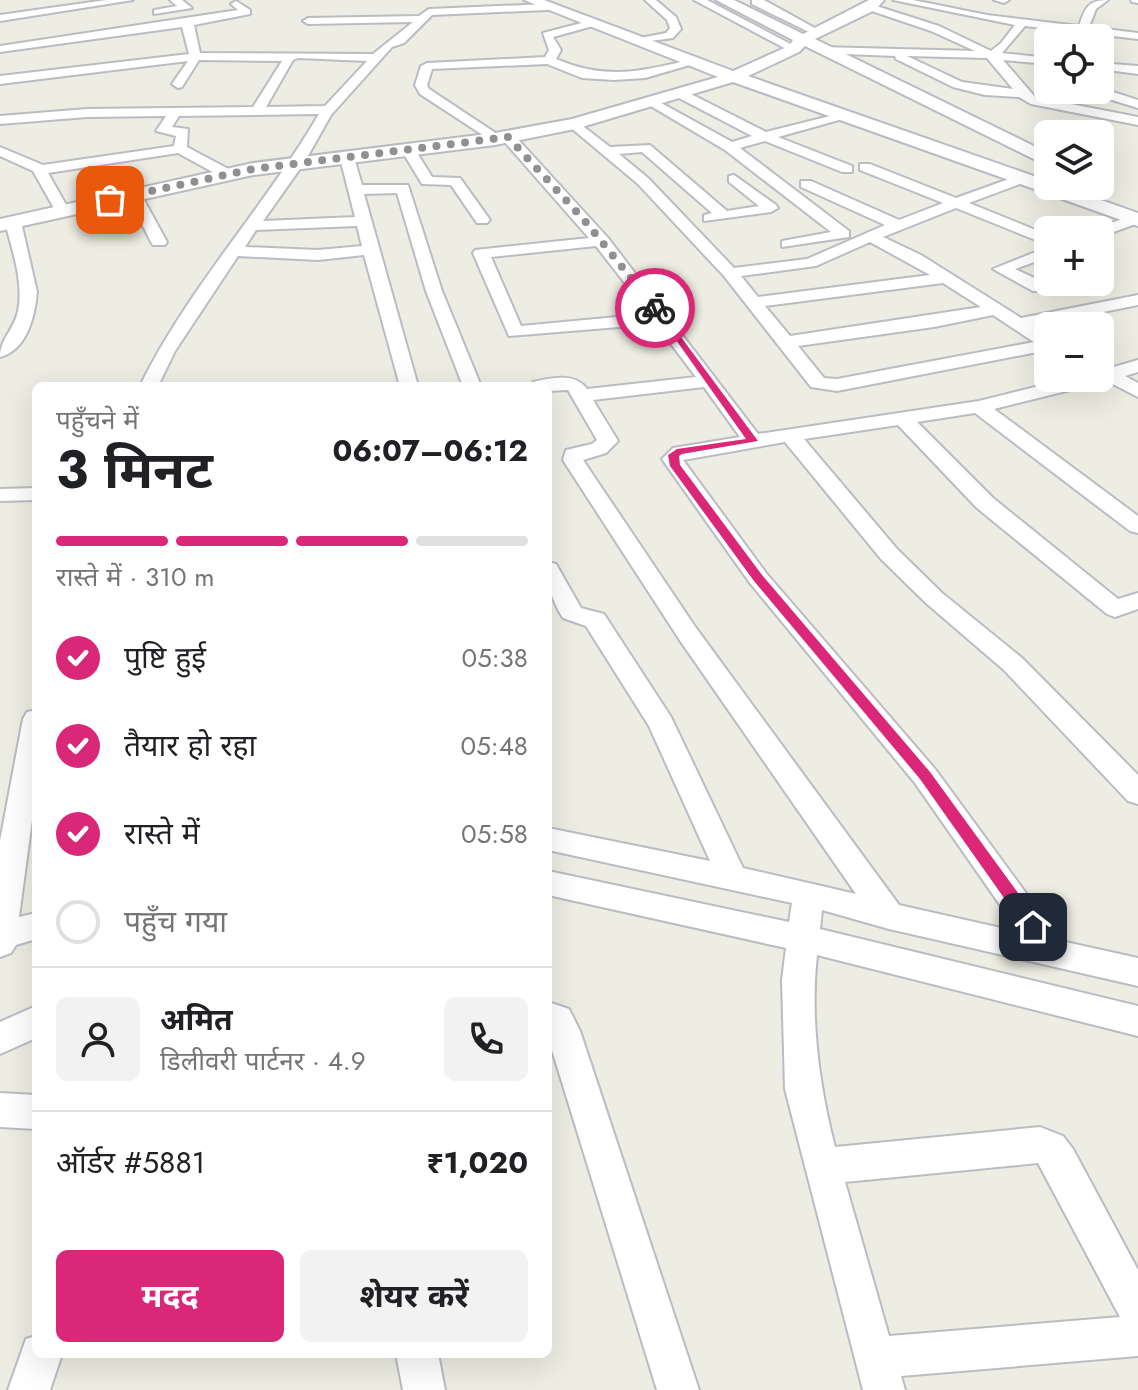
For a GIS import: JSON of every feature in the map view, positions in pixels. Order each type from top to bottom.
[{"type":"street","points":[[0,18],[128,0]]},
{"type":"street","points":[[139,14],[187,8],[175,0]]},
{"type":"street","points":[[639,41],[669,36],[676,29],[672,19],[650,0]]},
{"type":"street","points":[[699,0],[749,28],[811,40],[888,53],[1034,60]]},
{"type":"street","points":[[723,0],[811,40],[1034,153]]},
{"type":"street","points":[[759,0],[756,2],[811,40],[888,53],[967,90],[987,94],[1019,91],[1117,97],[1138,102]]},
{"type":"street","points":[[898,0],[1034,24]]},
{"type":"street","points":[[1085,24],[1091,7],[1103,0]]},
{"type":"street","points":[[0,352],[26,315],[29,292],[6,224],[227,174],[501,138],[575,124],[734,77],[811,40],[873,3],[991,56],[1019,91],[1041,104],[1138,121]]},
{"type":"street","points":[[0,49],[95,27],[183,24],[246,12],[236,4]]},
{"type":"street","points":[[151,382],[173,339],[297,163],[329,110],[388,45],[398,43],[430,12],[539,4],[1020,179],[1137,214]]},
{"type":"street","points":[[71,8],[95,27]]},
{"type":"street","points":[[353,8],[384,8]]},
{"type":"street","points":[[308,21],[420,19]]},
{"type":"street","points":[[991,56],[1008,45],[1014,31],[1023,22]]},
{"type":"street","points":[[178,84],[195,58],[189,26],[183,24]]},
{"type":"street","points":[[549,60],[555,50],[547,35],[589,24]]},
{"type":"street","points":[[1114,35],[1138,36]]},
{"type":"street","points":[[373,40],[398,43]]},
{"type":"street","points":[[1114,54],[1138,57]]},
{"type":"street","points":[[0,80],[195,58],[286,58],[298,55],[377,58]]},
{"type":"street","points":[[258,110],[288,61],[286,58]]},
{"type":"street","points":[[694,62],[645,74],[614,76],[582,74],[549,60],[426,67],[421,85],[424,91],[501,138],[602,241],[753,441]]},
{"type":"street","points":[[1114,67],[1138,70]]},
{"type":"street","points":[[1003,69],[1034,72]]},
{"type":"street","points":[[49,73],[52,87]]},
{"type":"street","points":[[1114,79],[1138,82]]},
{"type":"street","points":[[681,94],[764,137],[847,169]]},
{"type":"street","points":[[650,102],[730,147],[844,234],[779,236]]},
{"type":"street","points":[[0,120],[46,111],[329,110]]},
{"type":"street","points":[[175,111],[163,131],[183,132],[180,149]]},
{"type":"street","points":[[730,147],[841,115]]},
{"type":"street","points":[[575,124],[643,181],[756,302],[812,377],[825,385],[1034,347]]},
{"type":"street","points":[[607,151],[645,148],[724,216]]},
{"type":"street","points":[[0,151],[40,170],[180,149],[227,174]]},
{"type":"street","points":[[409,151],[427,181],[455,181],[482,220]]},
{"type":"street","points":[[347,158],[365,221],[390,333],[408,382]]},
{"type":"street","points":[[865,167],[1034,234]]},
{"type":"street","points":[[40,170],[62,210]]},
{"type":"street","points":[[682,223],[771,207],[734,179]]},
{"type":"street","points":[[730,273],[810,263],[869,236],[1020,179]]},
{"type":"street","points":[[806,184],[898,225]]},
{"type":"street","points":[[357,190],[403,188],[434,291],[470,382]]},
{"type":"street","points":[[134,194],[159,242]]},
{"type":"street","points":[[1114,196],[1137,214]]},
{"type":"street","points":[[751,212],[810,263]]},
{"type":"street","points":[[1114,225],[1137,214]]},
{"type":"street","points":[[252,226],[365,221]]},
{"type":"street","points":[[869,236],[915,258],[1034,335]]},
{"type":"street","points":[[602,241],[481,253],[515,332],[662,318]]},
{"type":"street","points":[[234,251],[318,255],[371,250]]},
{"type":"street","points":[[1034,257],[1001,269],[1034,285]]},
{"type":"street","points":[[756,302],[945,278]]},
{"type":"street","points":[[1016,324],[1138,300]]},
{"type":"street","points":[[785,342],[889,329],[993,310]]},
{"type":"street","points":[[1114,372],[1138,366]]},
{"type":"street","points":[[580,396],[708,381]]},
{"type":"street","points":[[1114,381],[1138,391]]},
{"type":"street","points":[[552,385],[568,383],[575,386],[608,441],[599,449],[573,454],[573,460],[643,571],[889,916]]},
{"type":"street","points":[[1038,392],[979,407],[680,452],[672,459],[758,578],[925,776],[1051,952]]},
{"type":"street","points":[[979,407],[1138,526]]},
{"type":"street","points":[[903,419],[985,503],[1127,605],[1138,627]]},
{"type":"street","points":[[790,436],[889,554],[934,598],[1013,664],[1138,793]]},
{"type":"street","points":[[0,495],[32,494]]},
{"type":"street","points":[[552,576],[572,613],[595,620],[662,724],[732,877]]},
{"type":"street","points":[[1,940],[30,774]]},
{"type":"street","points":[[552,840],[808,894],[889,916],[1138,972]]},
{"type":"street","points":[[552,884],[800,961],[949,977],[1138,1021]]},
{"type":"street","points":[[808,894],[800,961],[803,1089],[880,1374],[1138,1336]]},
{"type":"street","points":[[1,940],[32,928]]},
{"type":"street","points":[[552,1018],[557,1020],[563,1031],[678,1390]]},
{"type":"street","points":[[0,1039],[32,1023]]},
{"type":"street","points":[[0,1110],[32,1112]]},
{"type":"street","points":[[822,1166],[1040,1145],[1050,1149],[1060,1162],[1138,1310]]},
{"type":"street","points":[[29,1390],[40,1358]]},
{"type":"street","points":[[418,1358],[424,1390]]},
{"type":"way so far","points":[[110,200],[253,169],[508,137],[585,221],[655,308]]},
{"type":"route","points":[[655,308],[753,441],[680,452],[673,455],[675,466],[758,578],[925,776],[1033,927]]}]
